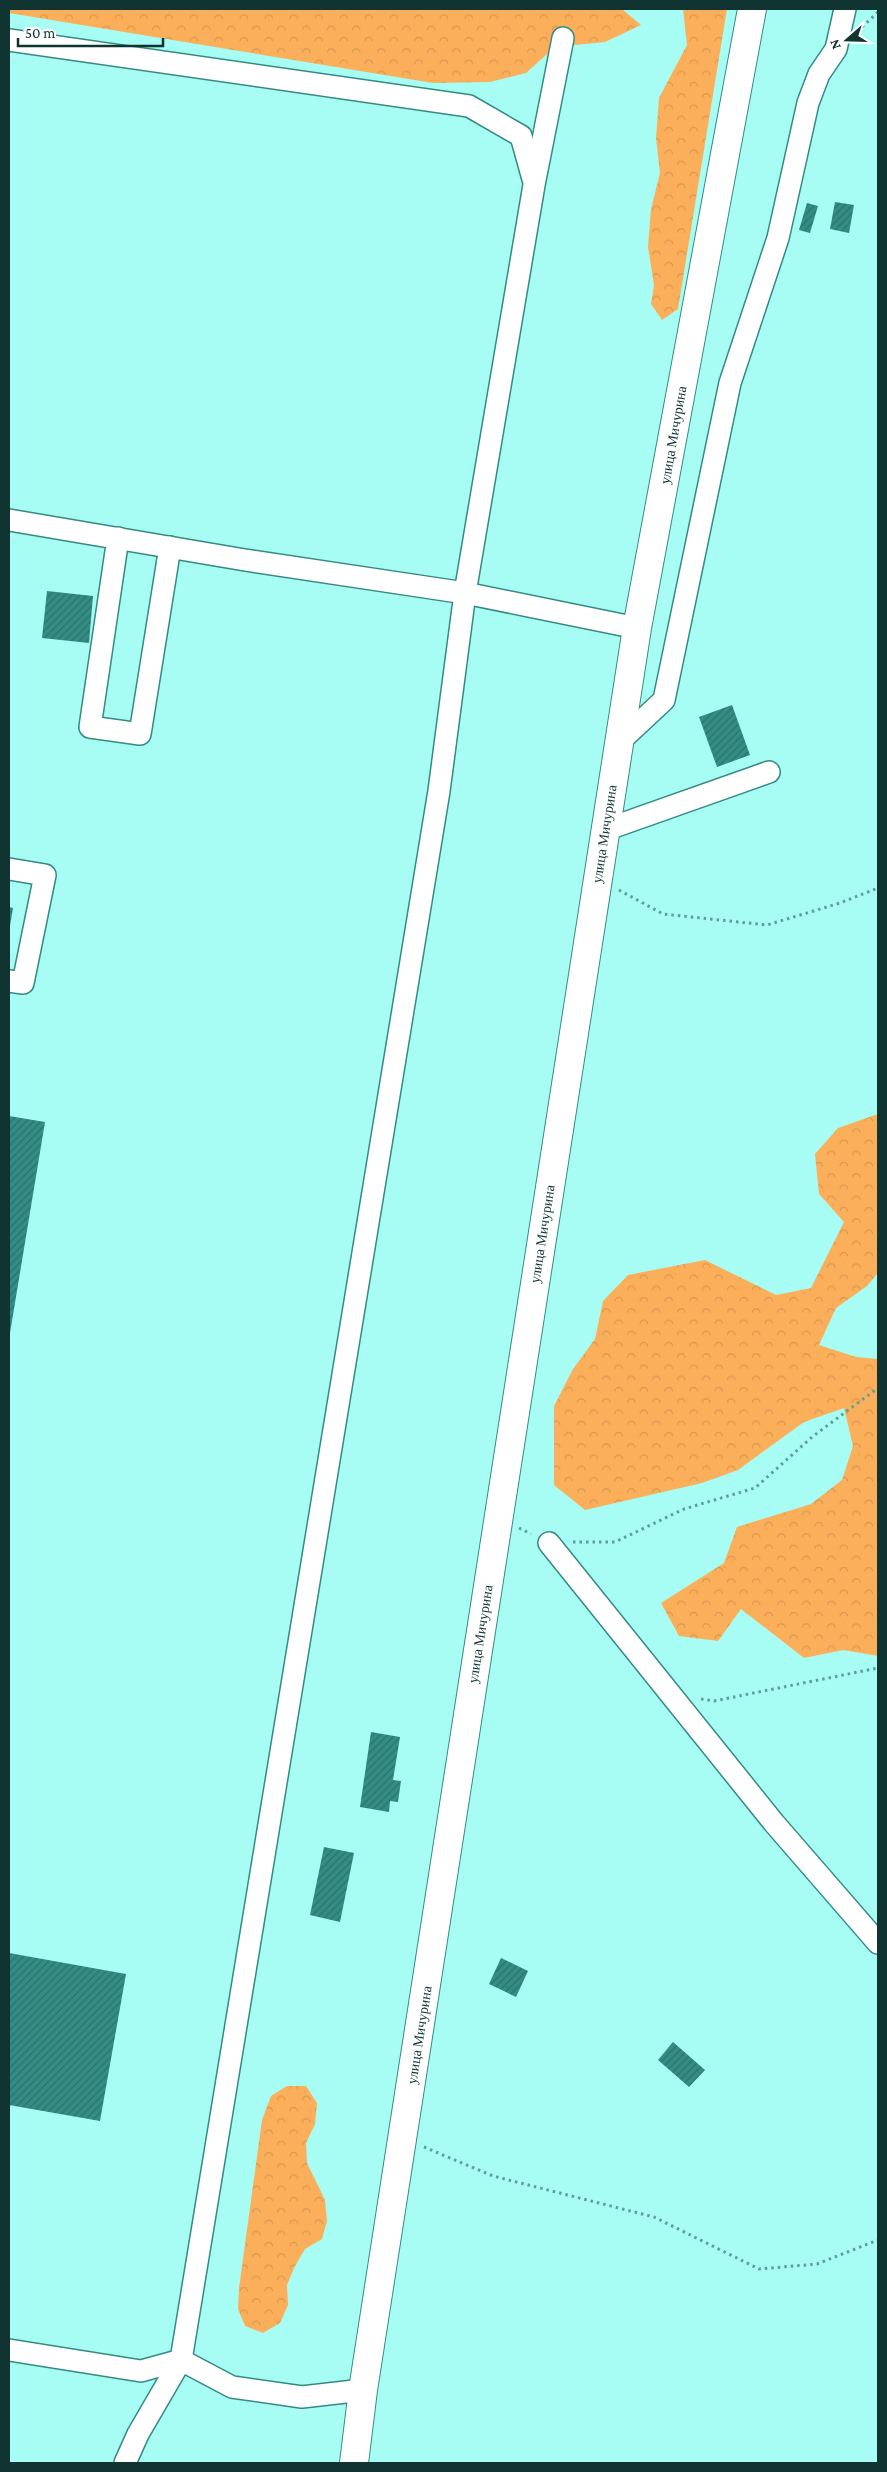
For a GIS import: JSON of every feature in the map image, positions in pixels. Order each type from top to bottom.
[{"type":"main road","name":"улица Мичурина","points":[[354,2463],[363,2390],[637,628],[752,9]]},
{"type":"lane","points":[[619,742],[664,700],[730,383],[778,238],[808,103],[819,74],[836,49],[845,9]]},
{"type":"lane","points":[[125,2463],[138,2434],[182,2360],[439,791],[465,593],[534,185],[563,38]]},
{"type":"lane","points":[[9,40],[469,106],[522,136],[534,185]]},
{"type":"lane","points":[[9,520],[465,593],[637,628]]},
{"type":"lane","points":[[118,538],[90,727],[140,734],[170,547]]},
{"type":"lane","points":[[605,830],[770,772]]},
{"type":"lane","points":[[9,869],[45,875],[23,983],[9,981]]},
{"type":"lane","points":[[549,1543],[774,1823],[878,1943]]},
{"type":"lane","points":[[9,2350],[141,2371],[182,2360],[232,2387],[302,2397],[363,2390]]},
{"type":"path","points":[[597,878],[663,914],[767,925],[840,903],[878,888]]},
{"type":"path","points":[[498,1519],[549,1543],[615,1542],[684,1509],[755,1488],[812,1437],[878,1388]]},
{"type":"path","points":[[673,1696],[714,1701],[878,1668]]},
{"type":"path","points":[[403,2138],[492,2176],[654,2217],[759,2269],[817,2264],[878,2240]]},
{"type":"green space","points":[[9,9],[622,9],[641,25],[605,42],[555,47],[526,73],[490,82],[433,83],[9,13]]},
{"type":"green space","points":[[683,9],[727,9],[678,309],[662,320],[651,304],[654,285],[648,247],[651,209],[660,173],[656,138],[659,98],[687,45]]},
{"type":"green space","points":[[878,1114],[878,1273],[867,1286],[836,1308],[819,1345],[856,1357],[878,1359],[878,1656],[843,1650],[804,1658],[741,1609],[718,1641],[679,1636],[661,1603],[724,1563],[737,1527],[811,1504],[842,1480],[853,1446],[844,1408],[804,1422],[738,1470],[702,1483],[585,1510],[554,1485],[554,1406],[573,1369],[595,1339],[603,1301],[628,1275],[705,1260],[776,1295],[811,1288],[844,1222],[819,1194],[815,1154],[838,1128]]},
{"type":"green space","points":[[287,2086],[306,2086],[317,2103],[315,2124],[306,2143],[307,2163],[325,2200],[327,2221],[322,2239],[305,2249],[294,2268],[287,2285],[288,2305],[280,2323],[263,2333],[245,2326],[238,2309],[239,2288],[262,2120],[271,2096]]},
{"type":"building","points":[[835,202],[854,205],[849,233],[830,229]]},
{"type":"building","points":[[807,203],[818,206],[810,233],[799,230]]},
{"type":"building","points":[[47,591],[93,596],[89,643],[42,638]]},
{"type":"building","points":[[732,705],[750,755],[717,767],[699,717]]},
{"type":"building","points":[[9,907],[13,908],[10,926],[9,926]]},
{"type":"building","points":[[9,1116],[45,1122],[10,1333],[9,1333]]},
{"type":"building","points":[[371,1732],[400,1737],[393,1780],[401,1781],[398,1802],[390,1801],[389,1812],[360,1807]]},
{"type":"building","points":[[324,1847],[354,1853],[340,1922],[310,1915]]},
{"type":"building","points":[[9,1953],[126,1974],[100,2121],[9,2105]]},
{"type":"building","points":[[501,1958],[528,1971],[516,1997],[489,1984]]},
{"type":"building","points":[[673,2042],[705,2070],[689,2087],[658,2060]]}]
